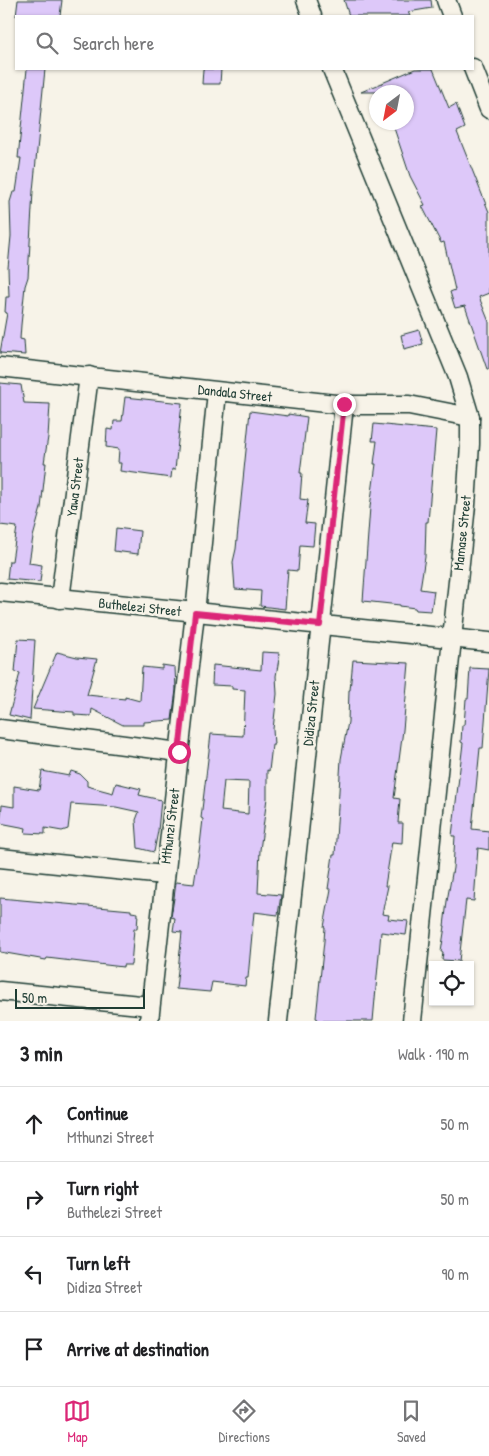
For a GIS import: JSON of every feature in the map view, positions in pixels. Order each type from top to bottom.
[{"type":"street","points":[[306,0],[312,15]]},
{"type":"street","points":[[446,0],[452,15]]},
{"type":"street","name":"Mamase Street","points":[[332,70],[458,377],[470,416],[466,504],[412,1021]]},
{"type":"street","points":[[474,70],[489,109]]},
{"type":"street","name":"Dandala Street","points":[[0,367],[217,392],[344,404],[409,405],[470,416]]},
{"type":"street","name":"Yawa Street","points":[[60,599],[89,376]]},
{"type":"street","name":"Mthunzi Street","points":[[149,1014],[195,613],[217,392]]},
{"type":"street","name":"Didiza Street","points":[[278,1021],[344,404]]},
{"type":"street","name":"Buthelezi Street","points":[[0,592],[489,642]]},
{"type":"street","points":[[0,729],[179,752]]},
{"type":"street","points":[[0,858],[164,875]]},
{"type":"street","points":[[0,991],[149,1014]]},
{"type":"building","points":[[18,0],[62,0],[60,15],[16,15]]},
{"type":"building","points":[[344,0],[431,0],[432,8],[408,12],[410,15],[349,15]]},
{"type":"building","points":[[27,70],[45,70],[33,191],[28,277],[25,286],[20,339],[24,340],[25,355],[0,353],[7,313],[5,312],[6,297],[9,297],[10,202],[13,192],[16,192],[21,158],[18,158]]},
{"type":"building","points":[[203,70],[221,70],[220,84],[202,84]]},
{"type":"building","points":[[413,70],[433,70],[449,108],[456,104],[465,128],[457,132],[489,212],[489,293],[479,297],[489,322],[489,369],[487,369],[465,306],[455,308],[450,292],[455,290],[444,242],[441,243],[422,206],[425,205],[410,176],[395,130],[414,130],[414,85],[377,85]]},
{"type":"building","points":[[419,330],[423,344],[404,349],[401,335]]},
{"type":"building","points":[[0,383],[21,385],[24,403],[50,404],[41,508],[33,537],[29,563],[42,565],[40,582],[7,579],[9,561],[12,561],[17,527],[0,525]]},
{"type":"building","points":[[125,397],[182,403],[175,470],[172,469],[171,478],[120,471],[121,463],[118,463],[119,449],[106,447],[107,429],[113,430],[114,421],[122,421]]},
{"type":"building","points":[[250,411],[307,417],[300,473],[302,473],[300,499],[308,500],[305,523],[315,524],[313,546],[300,545],[298,571],[288,570],[285,609],[260,606],[261,591],[235,589],[233,562],[236,549]]},
{"type":"building","points":[[374,424],[436,430],[428,522],[426,522],[425,557],[420,589],[434,591],[431,611],[363,601],[370,507],[376,464],[374,464],[377,441],[372,441]]},
{"type":"building","points":[[116,528],[140,531],[138,554],[114,551]]},
{"type":"building","points":[[18,639],[35,640],[30,720],[9,715],[20,673],[15,672]]},
{"type":"building","points":[[57,652],[97,659],[87,695],[125,699],[125,697],[140,701],[142,667],[162,669],[162,665],[175,667],[176,690],[172,720],[144,722],[144,725],[123,725],[92,709],[91,716],[74,715],[74,712],[33,709]]},
{"type":"building","points":[[262,652],[280,653],[276,676],[277,694],[273,729],[274,745],[272,745],[269,771],[267,770],[267,798],[260,850],[258,893],[281,895],[278,915],[254,912],[248,978],[246,978],[245,986],[212,982],[210,992],[176,989],[182,932],[173,931],[175,918],[171,917],[176,882],[194,884],[203,819],[201,818],[211,734],[243,736],[245,690],[232,689],[232,686],[212,685],[213,665],[261,670]],"holes":[[[224,781],[249,782],[248,814],[221,811]]]},
{"type":"building","points":[[353,660],[409,663],[394,798],[400,799],[398,823],[403,823],[402,843],[392,842],[385,886],[388,886],[382,914],[389,915],[388,919],[408,921],[406,935],[381,932],[373,1021],[318,1021],[316,1018],[324,927],[331,889],[328,889],[333,855],[335,855],[341,759],[348,722],[349,690]]},
{"type":"building","points":[[470,668],[489,669],[483,748],[480,748],[472,829],[489,831],[489,850],[478,848],[474,901],[466,900],[459,961],[442,960],[444,926],[453,868],[455,836],[452,836],[463,743],[461,742],[462,725],[464,725],[466,699],[468,699]]},
{"type":"building","points":[[42,771],[69,776],[71,771],[80,774],[87,781],[87,786],[113,793],[116,783],[141,789],[139,795],[161,800],[154,852],[138,848],[136,820],[139,812],[116,807],[71,804],[68,829],[62,831],[45,828],[45,834],[25,833],[26,828],[0,823],[2,805],[14,807],[14,786],[39,790]]},
{"type":"building","points":[[0,898],[131,910],[131,912],[138,913],[137,929],[134,929],[131,965],[123,965],[123,967],[47,958],[46,960],[0,952]]},
{"type":"route","points":[[179,752],[195,613],[320,625],[344,404]]}]
